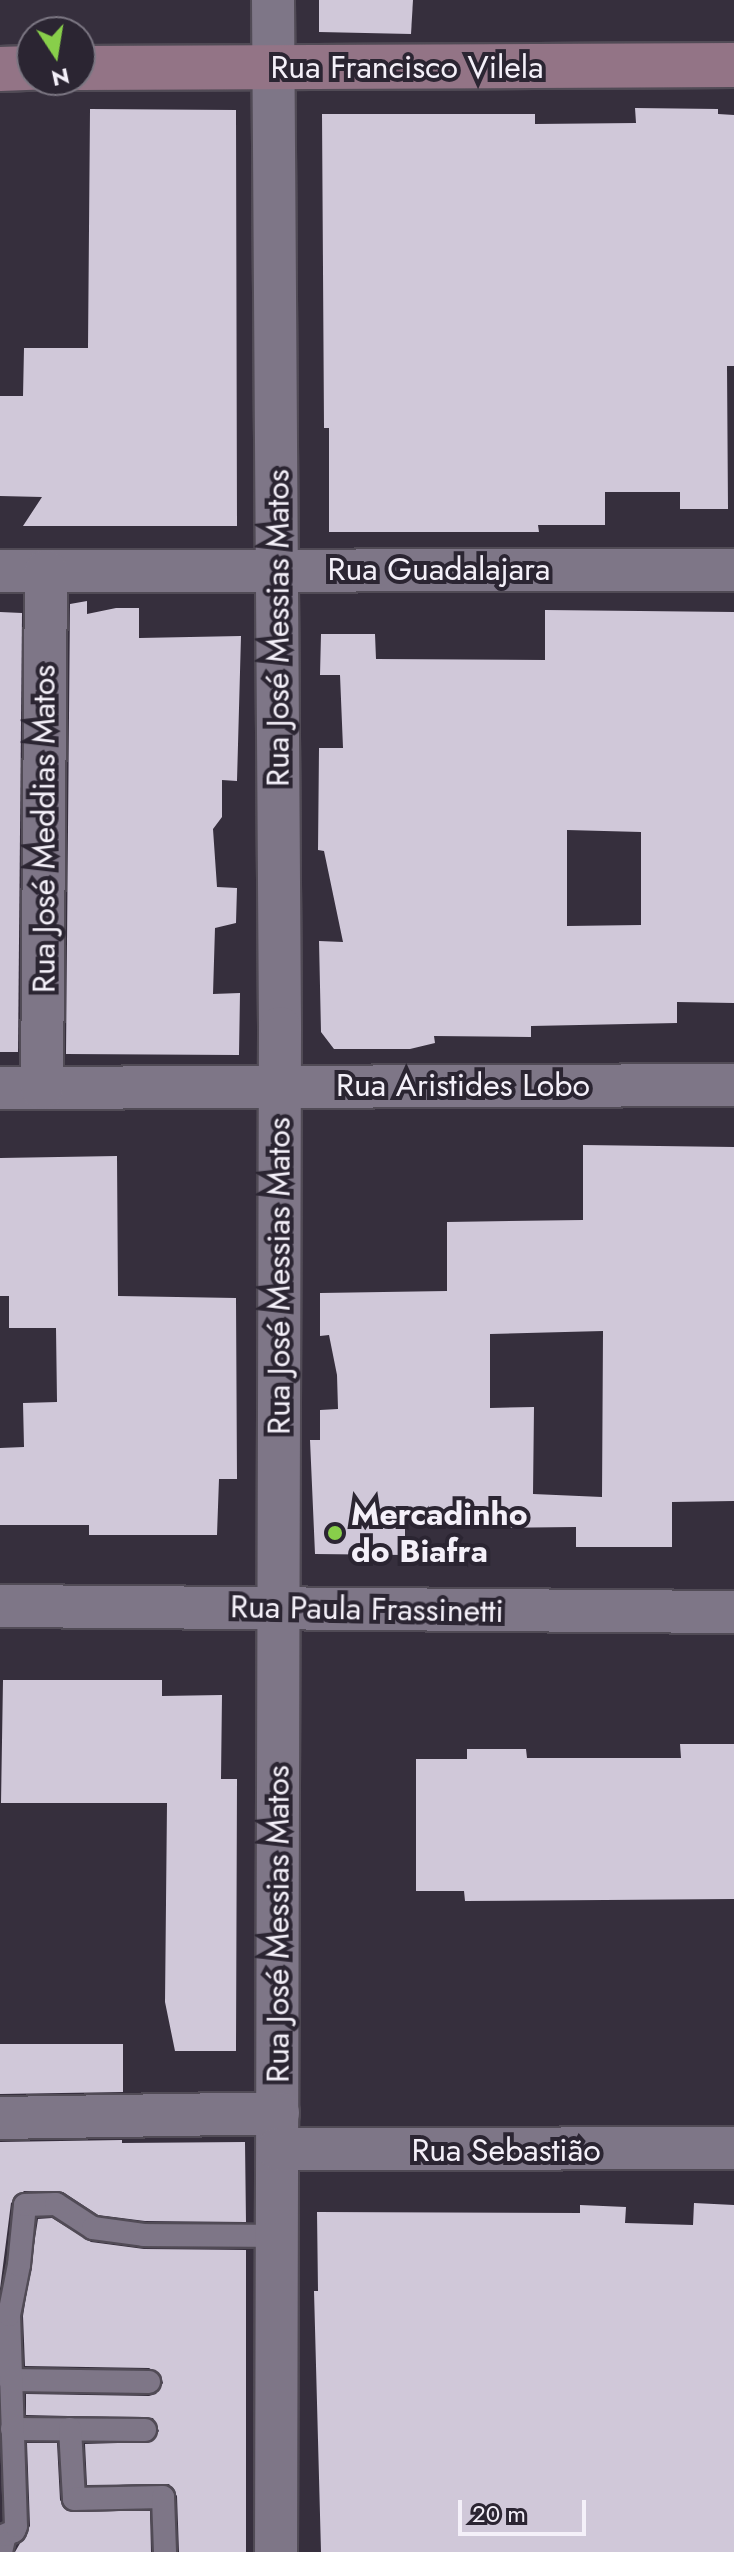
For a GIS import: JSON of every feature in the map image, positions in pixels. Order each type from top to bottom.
[{"type":"street","name":"Rua José Messias Matos","points":[[273,0],[280,1085],[276,2552]]},
{"type":"street","name":"Rua Francisco Vilela","points":[[96,68],[734,65]]},
{"type":"street","name":"Rua Guadalajara","points":[[0,571],[734,570]]},
{"type":"street","name":"Rua José Meddias Matos","points":[[42,1088],[46,571]]},
{"type":"street","name":"Rua Aristides Lobo","points":[[0,1088],[734,1085]]},
{"type":"street","name":"Rua Paula Frassinetti","points":[[0,1606],[734,1612]]},
{"type":"street","name":"Rua Sebastião","points":[[0,2118],[734,2148]]},
{"type":"lane","points":[[1,2552],[5,2535],[16,2526],[9,2315],[19,2265],[25,2205],[56,2204],[93,2228],[144,2235],[278,2236]]},
{"type":"lane","points":[[10,2380],[149,2382]]},
{"type":"lane","points":[[12,2429],[145,2430]]},
{"type":"lane","points":[[70,2429],[74,2499],[163,2497],[165,2552]]},
{"type":"building","points":[[319,0],[413,0],[411,34],[319,32]]},
{"type":"building","points":[[635,108],[718,109],[718,114],[734,115],[734,366],[727,366],[728,509],[680,509],[680,492],[605,492],[605,525],[538,525],[539,532],[329,532],[329,428],[324,428],[322,114],[535,114],[535,124],[636,123]]},
{"type":"building","points":[[90,109],[236,110],[237,526],[23,526],[42,497],[0,496],[0,396],[23,396],[24,348],[88,348]]},
{"type":"building","points":[[87,601],[87,614],[116,608],[139,608],[139,638],[241,636],[237,781],[222,780],[222,817],[213,829],[217,887],[237,888],[236,923],[215,928],[213,994],[240,993],[239,1055],[66,1054],[70,604]]},
{"type":"building","points":[[545,610],[734,612],[734,1003],[677,1002],[677,1023],[531,1026],[531,1037],[434,1036],[435,1043],[410,1049],[334,1049],[321,1032],[319,941],[343,942],[324,851],[318,850],[319,748],[343,748],[340,675],[320,675],[321,634],[375,634],[376,659],[545,660]],"holes":[[[567,830],[641,832],[641,925],[567,926]]]},
{"type":"building","points":[[0,612],[22,613],[18,1052],[0,1052]]},
{"type":"building","points":[[583,1145],[734,1147],[734,1501],[672,1502],[672,1547],[576,1547],[576,1527],[495,1528],[495,1517],[405,1518],[405,1555],[315,1554],[310,1440],[320,1440],[320,1410],[338,1409],[337,1375],[329,1335],[320,1336],[320,1293],[447,1291],[447,1222],[583,1220]],"holes":[[[603,1331],[602,1497],[533,1494],[534,1407],[490,1408],[490,1334]]]},
{"type":"building","points":[[117,1156],[118,1296],[236,1298],[237,1479],[219,1479],[217,1535],[89,1535],[89,1525],[0,1525],[0,1448],[24,1447],[23,1403],[57,1402],[56,1328],[9,1328],[9,1296],[0,1296],[0,1158]]},
{"type":"building","points":[[3,1680],[162,1680],[162,1696],[222,1695],[221,1779],[237,1779],[236,2051],[175,2051],[165,2002],[167,1803],[1,1803]]},
{"type":"building","points":[[680,1744],[734,1744],[734,1899],[465,1901],[464,1891],[416,1891],[416,1759],[467,1759],[467,1749],[526,1749],[527,1758],[681,1758]]},
{"type":"building","points":[[0,2044],[123,2044],[123,2092],[0,2094]]},
{"type":"building","points":[[122,2140],[122,2143],[245,2142],[246,2222],[145,2221],[98,2215],[63,2192],[24,2191],[11,2203],[0,2289],[0,2142]]},
{"type":"building","points":[[694,2203],[734,2205],[734,2552],[321,2552],[314,2291],[318,2291],[317,2212],[580,2213],[580,2205],[626,2207],[625,2223],[693,2225]]},
{"type":"building","points":[[52,2218],[91,2242],[144,2249],[246,2250],[246,2552],[179,2552],[177,2496],[169,2484],[87,2485],[85,2444],[151,2442],[159,2431],[153,2418],[26,2415],[26,2394],[149,2396],[156,2394],[163,2383],[161,2375],[149,2368],[25,2366],[23,2316],[38,2219]]},
{"type":"building","points":[[27,2443],[57,2443],[60,2500],[67,2511],[150,2511],[151,2552],[15,2552],[30,2526]]},
{"type":"place","name":"Mercadinho do Biafra","points":[[335,1533]]}]
